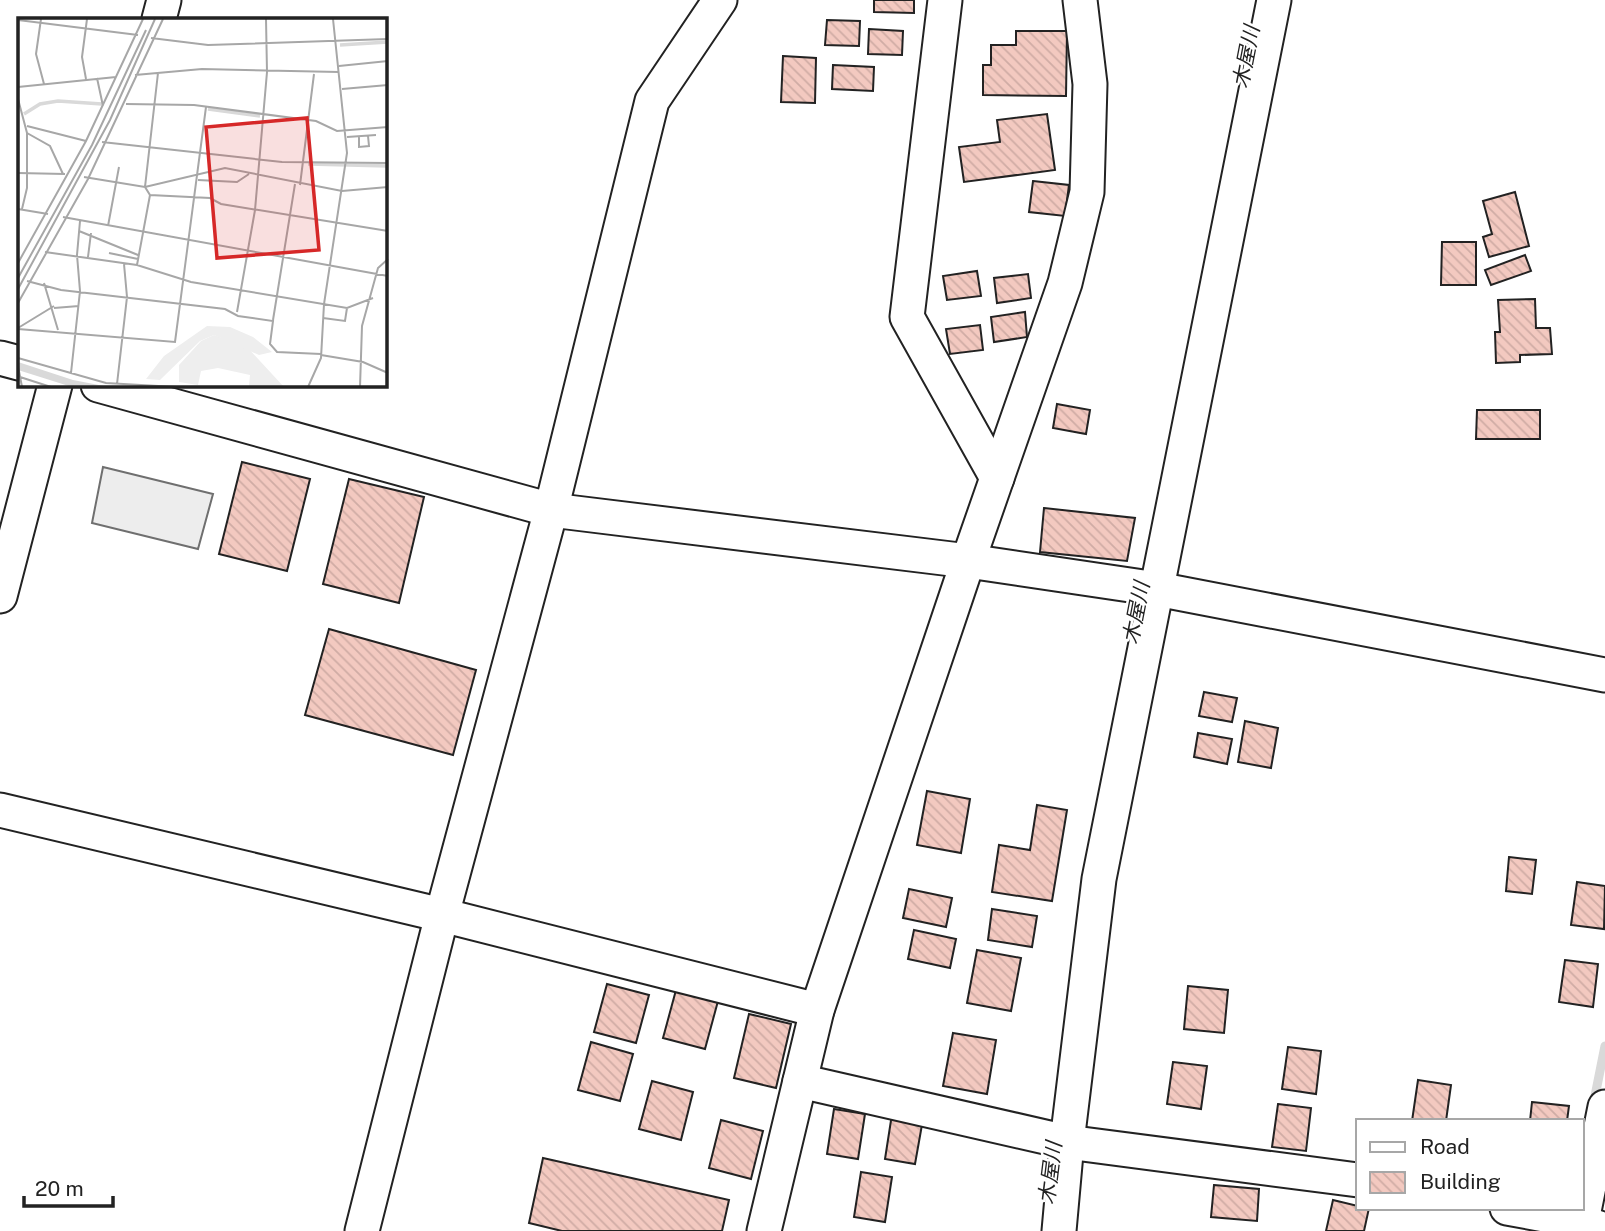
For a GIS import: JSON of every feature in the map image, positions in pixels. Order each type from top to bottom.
[{"type":"street","points":[[159,18],[164,0]]},
{"type":"street","points":[[362,1231],[442,915],[551,510],[652,101],[720,0]]},
{"type":"street","points":[[945,0],[907,317],[997,478]]},
{"type":"street","points":[[764,1231],[817,1010],[1065,283],[1087,192],[1090,84],[1080,0]]},
{"type":"street","points":[[1059,1231],[1057,1139],[1146,588],[1274,0]]},
{"type":"street","points":[[0,358],[18,363]]},
{"type":"street","points":[[0,596],[54,387]]},
{"type":"street","points":[[105,387],[551,510],[968,561],[1146,588],[1605,675]]},
{"type":"street","points":[[0,810],[442,915],[817,1010]]},
{"type":"street","points":[[800,1081],[1057,1139],[1356,1181]]},
{"type":"street","points":[[1515,1210],[1589,1228],[1605,1107]]},
{"type":"shaded area","points":[[103,467],[213,494],[198,549],[92,523]]},
{"type":"building","points":[[874,0],[914,0],[914,13],[874,12]]},
{"type":"building","points":[[827,20],[860,21],[859,46],[825,45]]},
{"type":"building","points":[[869,29],[903,31],[902,55],[868,54]]},
{"type":"building","points":[[1016,31],[1067,31],[1066,96],[983,95],[983,65],[991,65],[991,45],[1016,45]]},
{"type":"building","points":[[783,56],[816,58],[815,103],[781,102]]},
{"type":"building","points":[[833,65],[874,67],[873,91],[832,89]]},
{"type":"building","points":[[1047,114],[1055,170],[964,182],[959,147],[1000,142],[997,120]]},
{"type":"building","points":[[1033,181],[1069,185],[1065,216],[1029,212]]},
{"type":"building","points":[[1515,192],[1529,246],[1489,257],[1483,237],[1492,234],[1483,201]]},
{"type":"building","points":[[1442,242],[1476,242],[1476,285],[1441,285]]},
{"type":"building","points":[[1525,255],[1531,271],[1491,285],[1485,270]]},
{"type":"building","points":[[977,271],[981,296],[947,300],[943,276]]},
{"type":"building","points":[[1028,274],[1031,298],[997,303],[994,278]]},
{"type":"building","points":[[1535,299],[1536,328],[1550,328],[1552,354],[1520,355],[1520,362],[1496,363],[1495,332],[1500,332],[1498,300]]},
{"type":"building","points":[[1025,312],[1027,337],[994,342],[991,317]]},
{"type":"building","points":[[980,325],[983,350],[950,354],[946,329]]},
{"type":"building","points":[[1057,404],[1090,410],[1086,434],[1053,428]]},
{"type":"building","points":[[1477,410],[1540,410],[1540,439],[1476,439]]},
{"type":"building","points":[[242,462],[310,479],[287,571],[219,554]]},
{"type":"building","points":[[349,479],[424,497],[399,603],[323,584]]},
{"type":"building","points":[[1044,508],[1135,518],[1127,561],[1040,552]]},
{"type":"building","points":[[329,629],[476,670],[453,755],[305,715]]},
{"type":"building","points":[[1204,692],[1237,698],[1232,722],[1199,716]]},
{"type":"building","points":[[1245,721],[1278,728],[1271,768],[1238,762]]},
{"type":"building","points":[[1198,733],[1232,739],[1227,764],[1194,757]]},
{"type":"building","points":[[927,791],[970,799],[961,853],[917,845]]},
{"type":"building","points":[[1037,805],[1067,810],[1052,901],[992,892],[999,845],[1030,850]]},
{"type":"building","points":[[1509,857],[1536,860],[1532,894],[1506,891]]},
{"type":"building","points":[[1577,882],[1605,886],[1604,929],[1571,925]]},
{"type":"building","points":[[909,889],[952,898],[946,927],[903,918]]},
{"type":"building","points":[[992,909],[1037,916],[1032,947],[988,940]]},
{"type":"building","points":[[914,930],[956,939],[950,968],[908,959]]},
{"type":"building","points":[[977,950],[1021,958],[1011,1011],[967,1003]]},
{"type":"building","points":[[1565,960],[1598,964],[1593,1007],[1559,1002]]},
{"type":"building","points":[[607,984],[649,995],[636,1043],[594,1032]]},
{"type":"building","points":[[1188,986],[1228,990],[1224,1033],[1184,1029]]},
{"type":"building","points":[[676,990],[718,1001],[705,1049],[663,1038]]},
{"type":"building","points":[[749,1014],[791,1024],[776,1088],[734,1078]]},
{"type":"building","points":[[953,1033],[996,1040],[987,1094],[943,1086]]},
{"type":"building","points":[[591,1042],[633,1054],[620,1101],[578,1090]]},
{"type":"building","points":[[1288,1047],[1321,1051],[1316,1094],[1282,1089]]},
{"type":"building","points":[[1173,1062],[1207,1066],[1201,1109],[1167,1104]]},
{"type":"building","points":[[1418,1080],[1451,1085],[1446,1119],[1412,1119]]},
{"type":"building","points":[[652,1081],[693,1092],[681,1140],[639,1129]]},
{"type":"building","points":[[1532,1102],[1569,1106],[1567,1119],[1530,1119]]},
{"type":"building","points":[[1278,1104],[1311,1108],[1306,1151],[1272,1147]]},
{"type":"building","points":[[834,1109],[865,1114],[858,1159],[827,1154]]},
{"type":"building","points":[[892,1114],[923,1119],[915,1164],[885,1159]]},
{"type":"building","points":[[721,1120],[763,1131],[751,1179],[709,1168]]},
{"type":"building","points":[[543,1158],[729,1200],[722,1231],[562,1231],[529,1223]]},
{"type":"building","points":[[861,1172],[892,1177],[885,1222],[854,1217]]},
{"type":"building","points":[[1214,1185],[1259,1189],[1257,1221],[1211,1217]]},
{"type":"building","points":[[1333,1200],[1356,1206],[1356,1210],[1369,1210],[1364,1231],[1326,1231]]},
{"type":"waterway","points":[[1593,1106],[1605,1046]]},
{"type":"water label","name":"木屋川","points":[[1246,57]]},
{"type":"water label","name":"木屋川","points":[[1136,613]]},
{"type":"water label","name":"木屋川","points":[[1050,1173]]}]
